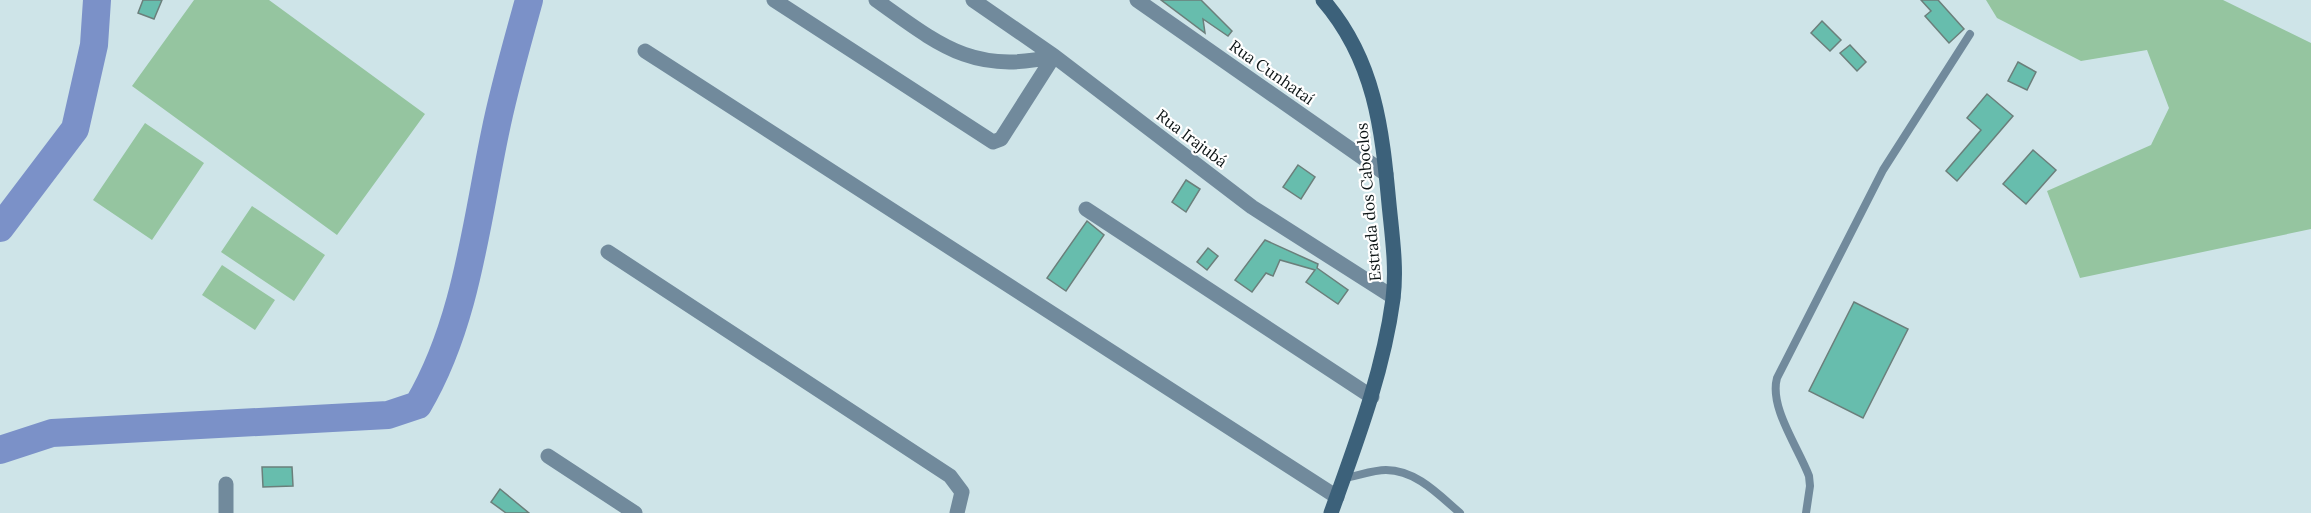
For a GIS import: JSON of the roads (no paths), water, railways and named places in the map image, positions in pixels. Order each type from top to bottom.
[{"type":"street","points":[[774,0],[993,142],[1001,139],[1054,56]]},
{"type":"street","points":[[876,0],[937,43],[965,56],[1023,64],[1054,56]]},
{"type":"street","name":"Rua Irajubá","points":[[974,0],[1054,56],[1252,207],[1393,297]]},
{"type":"street","name":"Rua Cunhataí","points":[[1137,0],[1386,174]]},
{"type":"street","name":"Estrada dos Caboclos","points":[[1323,0],[1334,12],[1375,98],[1384,142],[1394,254],[1393,297],[1382,359],[1372,398],[1331,513]]},
{"type":"street","points":[[645,51],[1337,497]]},
{"type":"street","points":[[1086,209],[1372,398]]},
{"type":"street","points":[[608,252],[950,476],[962,492],[957,513]]},
{"type":"street","points":[[548,456],[635,513]]},
{"type":"street","points":[[226,484],[226,513]]},
{"type":"lane","points":[[1806,513],[1810,486],[1809,476],[1777,404],[1774,390],[1777,378],[1883,170],[1970,34]]},
{"type":"lane","points":[[1343,478],[1386,470],[1406,473],[1423,483],[1460,513]]},
{"type":"waterway","points":[[0,228],[75,129],[94,45],[97,0]]},
{"type":"waterway","points":[[0,450],[52,433],[388,415],[418,405],[448,341],[458,307],[475,238],[499,116],[529,0]]}]
